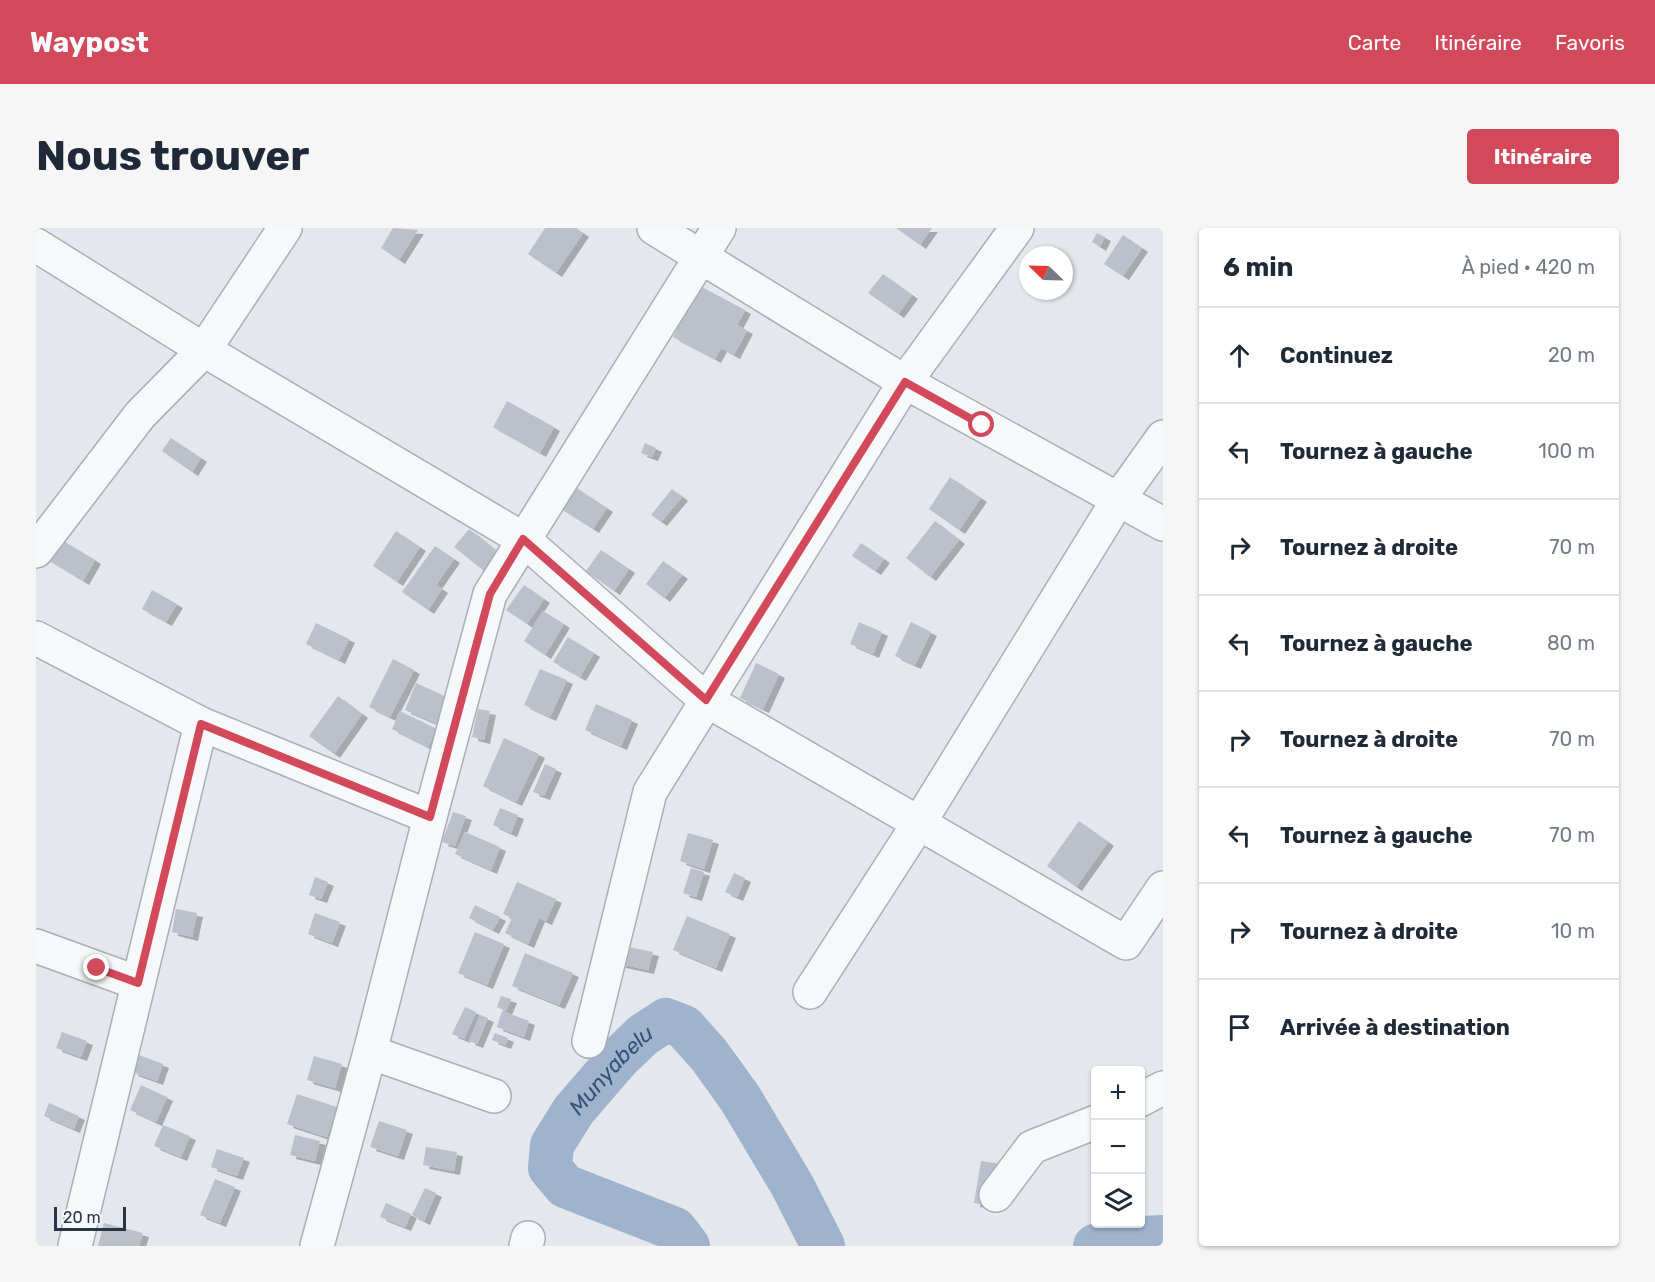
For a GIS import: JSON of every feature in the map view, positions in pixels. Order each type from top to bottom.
[{"type":"street","points":[[36,551],[140,415],[204,350],[285,228]]},
{"type":"street","points":[[654,228],[905,382],[1163,524]]},
{"type":"street","points":[[317,1246],[490,594],[719,228]]},
{"type":"street","points":[[589,1041],[650,792],[905,382],[1017,228]]},
{"type":"street","points":[[36,245],[204,350],[523,539],[706,700],[1126,943],[1163,888]]},
{"type":"street","points":[[810,992],[919,824],[1118,500],[1163,437]]},
{"type":"street","points":[[36,638],[201,724],[430,817]]},
{"type":"street","points":[[75,1246],[201,724]]},
{"type":"street","points":[[36,946],[138,983]]},
{"type":"street","points":[[370,1052],[494,1096]]},
{"type":"street","points":[[1145,1097],[1163,1088]]},
{"type":"street","points":[[996,1195],[1032,1147],[1091,1124]]},
{"type":"building","points":[[393,228],[418,230],[399,260],[381,248]]},
{"type":"building","points":[[545,228],[576,228],[583,233],[556,273],[528,254]]},
{"type":"building","points":[[896,228],[932,228],[920,245]]},
{"type":"building","points":[[1097,233],[1105,237],[1100,247],[1092,242]]},
{"type":"building","points":[[1123,235],[1142,248],[1123,276],[1104,264]]},
{"type":"building","points":[[883,274],[912,295],[898,314],[868,293]]},
{"type":"building","points":[[700,286],[745,310],[737,325],[747,330],[734,355],[721,348],[715,359],[673,337]]},
{"type":"building","points":[[507,401],[554,427],[540,453],[493,427]]},
{"type":"building","points":[[171,438],[201,458],[192,472],[162,451]]},
{"type":"building","points":[[645,443],[656,448],[652,457],[641,453]]},
{"type":"building","points":[[950,477],[981,498],[959,530],[929,509]]},
{"type":"building","points":[[572,485],[607,508],[593,529],[558,507]]},
{"type":"building","points":[[672,489],[682,497],[661,522],[651,515]]},
{"type":"building","points":[[935,521],[959,540],[930,577],[906,558]]},
{"type":"building","points":[[469,529],[499,553],[484,571],[454,547]]},
{"type":"building","points":[[396,531],[420,547],[397,582],[373,566]]},
{"type":"building","points":[[52,534],[95,560],[83,581],[40,555]]},
{"type":"building","points":[[861,543],[884,559],[875,571],[852,556]]},
{"type":"building","points":[[435,546],[454,559],[436,585],[442,589],[428,610],[402,592]]},
{"type":"building","points":[[601,550],[629,569],[614,591],[586,571]]},
{"type":"building","points":[[663,561],[682,575],[664,598],[646,584]]},
{"type":"building","points":[[524,585],[544,599],[527,624],[506,610]]},
{"type":"building","points":[[152,590],[177,604],[166,622],[142,609]]},
{"type":"building","points":[[543,611],[564,624],[545,655],[524,641]]},
{"type":"building","points":[[859,622],[882,632],[873,654],[850,644]]},
{"type":"building","points":[[911,622],[931,632],[915,665],[895,656]]},
{"type":"building","points":[[316,623],[349,639],[339,660],[306,644]]},
{"type":"building","points":[[568,637],[594,653],[580,677],[553,662]]},
{"type":"building","points":[[393,659],[414,670],[390,717],[369,707]]},
{"type":"building","points":[[756,663],[779,674],[763,709],[740,698]]},
{"type":"building","points":[[540,669],[567,680],[550,717],[524,705]]},
{"type":"building","points":[[416,683],[451,699],[440,725],[405,710]]},
{"type":"building","points":[[338,696],[362,714],[334,754],[309,736]]},
{"type":"building","points":[[596,704],[632,720],[621,746],[585,730]]},
{"type":"building","points":[[478,709],[490,711],[484,740],[472,737]]},
{"type":"building","points":[[400,711],[437,729],[428,747],[392,729]]},
{"type":"building","points":[[504,738],[539,754],[516,802],[483,786]]},
{"type":"building","points":[[545,764],[556,769],[544,796],[533,792]]},
{"type":"building","points":[[500,808],[518,815],[511,833],[493,825]]},
{"type":"building","points":[[453,812],[466,816],[455,846],[442,842]]},
{"type":"building","points":[[1079,821],[1108,842],[1076,887],[1047,866]]},
{"type":"building","points":[[465,832],[500,847],[491,870],[455,854]]},
{"type":"building","points":[[688,833],[713,840],[704,869],[680,861]]},
{"type":"building","points":[[691,868],[704,872],[696,897],[683,893]]},
{"type":"building","points":[[734,873],[745,878],[737,897],[725,892]]},
{"type":"building","points":[[315,877],[328,882],[321,899],[309,895]]},
{"type":"building","points":[[517,882],[556,899],[546,921],[539,918],[528,944],[505,933],[512,918],[503,914]]},
{"type":"building","points":[[475,905],[500,917],[493,930],[469,918]]},
{"type":"building","points":[[176,909],[197,913],[192,937],[172,932]]},
{"type":"building","points":[[315,913],[340,922],[332,943],[308,934]]},
{"type":"building","points":[[687,916],[730,934],[716,968],[673,950]]},
{"type":"building","points":[[475,932],[504,944],[487,985],[458,973]]},
{"type":"building","points":[[624,946],[653,952],[648,970],[620,964]]},
{"type":"building","points":[[525,953],[573,973],[559,1005],[512,986]]},
{"type":"building","points":[[501,996],[511,999],[506,1011],[497,1007]]},
{"type":"building","points":[[465,1007],[476,1012],[464,1039],[452,1034]]},
{"type":"building","points":[[502,1011],[529,1021],[524,1037],[497,1027]]},
{"type":"building","points":[[480,1015],[488,1018],[477,1044],[469,1041]]},
{"type":"building","points":[[62,1032],[87,1041],[81,1057],[56,1048]]},
{"type":"building","points":[[495,1033],[508,1038],[505,1045],[492,1040]]},
{"type":"building","points":[[139,1055],[163,1064],[157,1081],[132,1072]]},
{"type":"building","points":[[314,1056],[342,1064],[335,1088],[307,1080]]},
{"type":"building","points":[[141,1085],[167,1097],[156,1122],[130,1110]]},
{"type":"building","points":[[297,1094],[337,1107],[327,1137],[287,1124]]},
{"type":"building","points":[[49,1103],[79,1116],[74,1129],[44,1116]]},
{"type":"building","points":[[379,1121],[407,1130],[398,1156],[370,1147]]},
{"type":"building","points":[[163,1125],[190,1136],[181,1157],[154,1146]]},
{"type":"building","points":[[295,1135],[320,1141],[315,1161],[290,1155]]},
{"type":"building","points":[[426,1147],[457,1152],[454,1171],[423,1165]]},
{"type":"building","points":[[217,1149],[244,1158],[237,1176],[211,1167]]},
{"type":"building","points":[[981,1161],[1003,1164],[997,1207],[974,1203]]},
{"type":"building","points":[[215,1179],[235,1187],[220,1223],[200,1215]]},
{"type":"building","points":[[425,1188],[436,1193],[424,1221],[412,1215]]},
{"type":"building","points":[[386,1203],[411,1214],[405,1227],[380,1217]]},
{"type":"building","points":[[104,1223],[143,1233],[139,1246],[98,1246]]},
{"type":"waterway","name":"Munyabelu","points":[[688,1246],[675,1229],[565,1186],[550,1168],[552,1145],[574,1110],[618,1059],[643,1035],[666,1020],[684,1027],[709,1055],[740,1098],[792,1185],[823,1246]]},
{"type":"waterway","name":"Munyabelu","points":[[1095,1246],[1120,1239],[1163,1237]]},
{"type":"route","points":[[97,968],[138,983],[201,724],[430,817],[490,594],[523,539],[706,700],[905,382],[982,425]]}]
